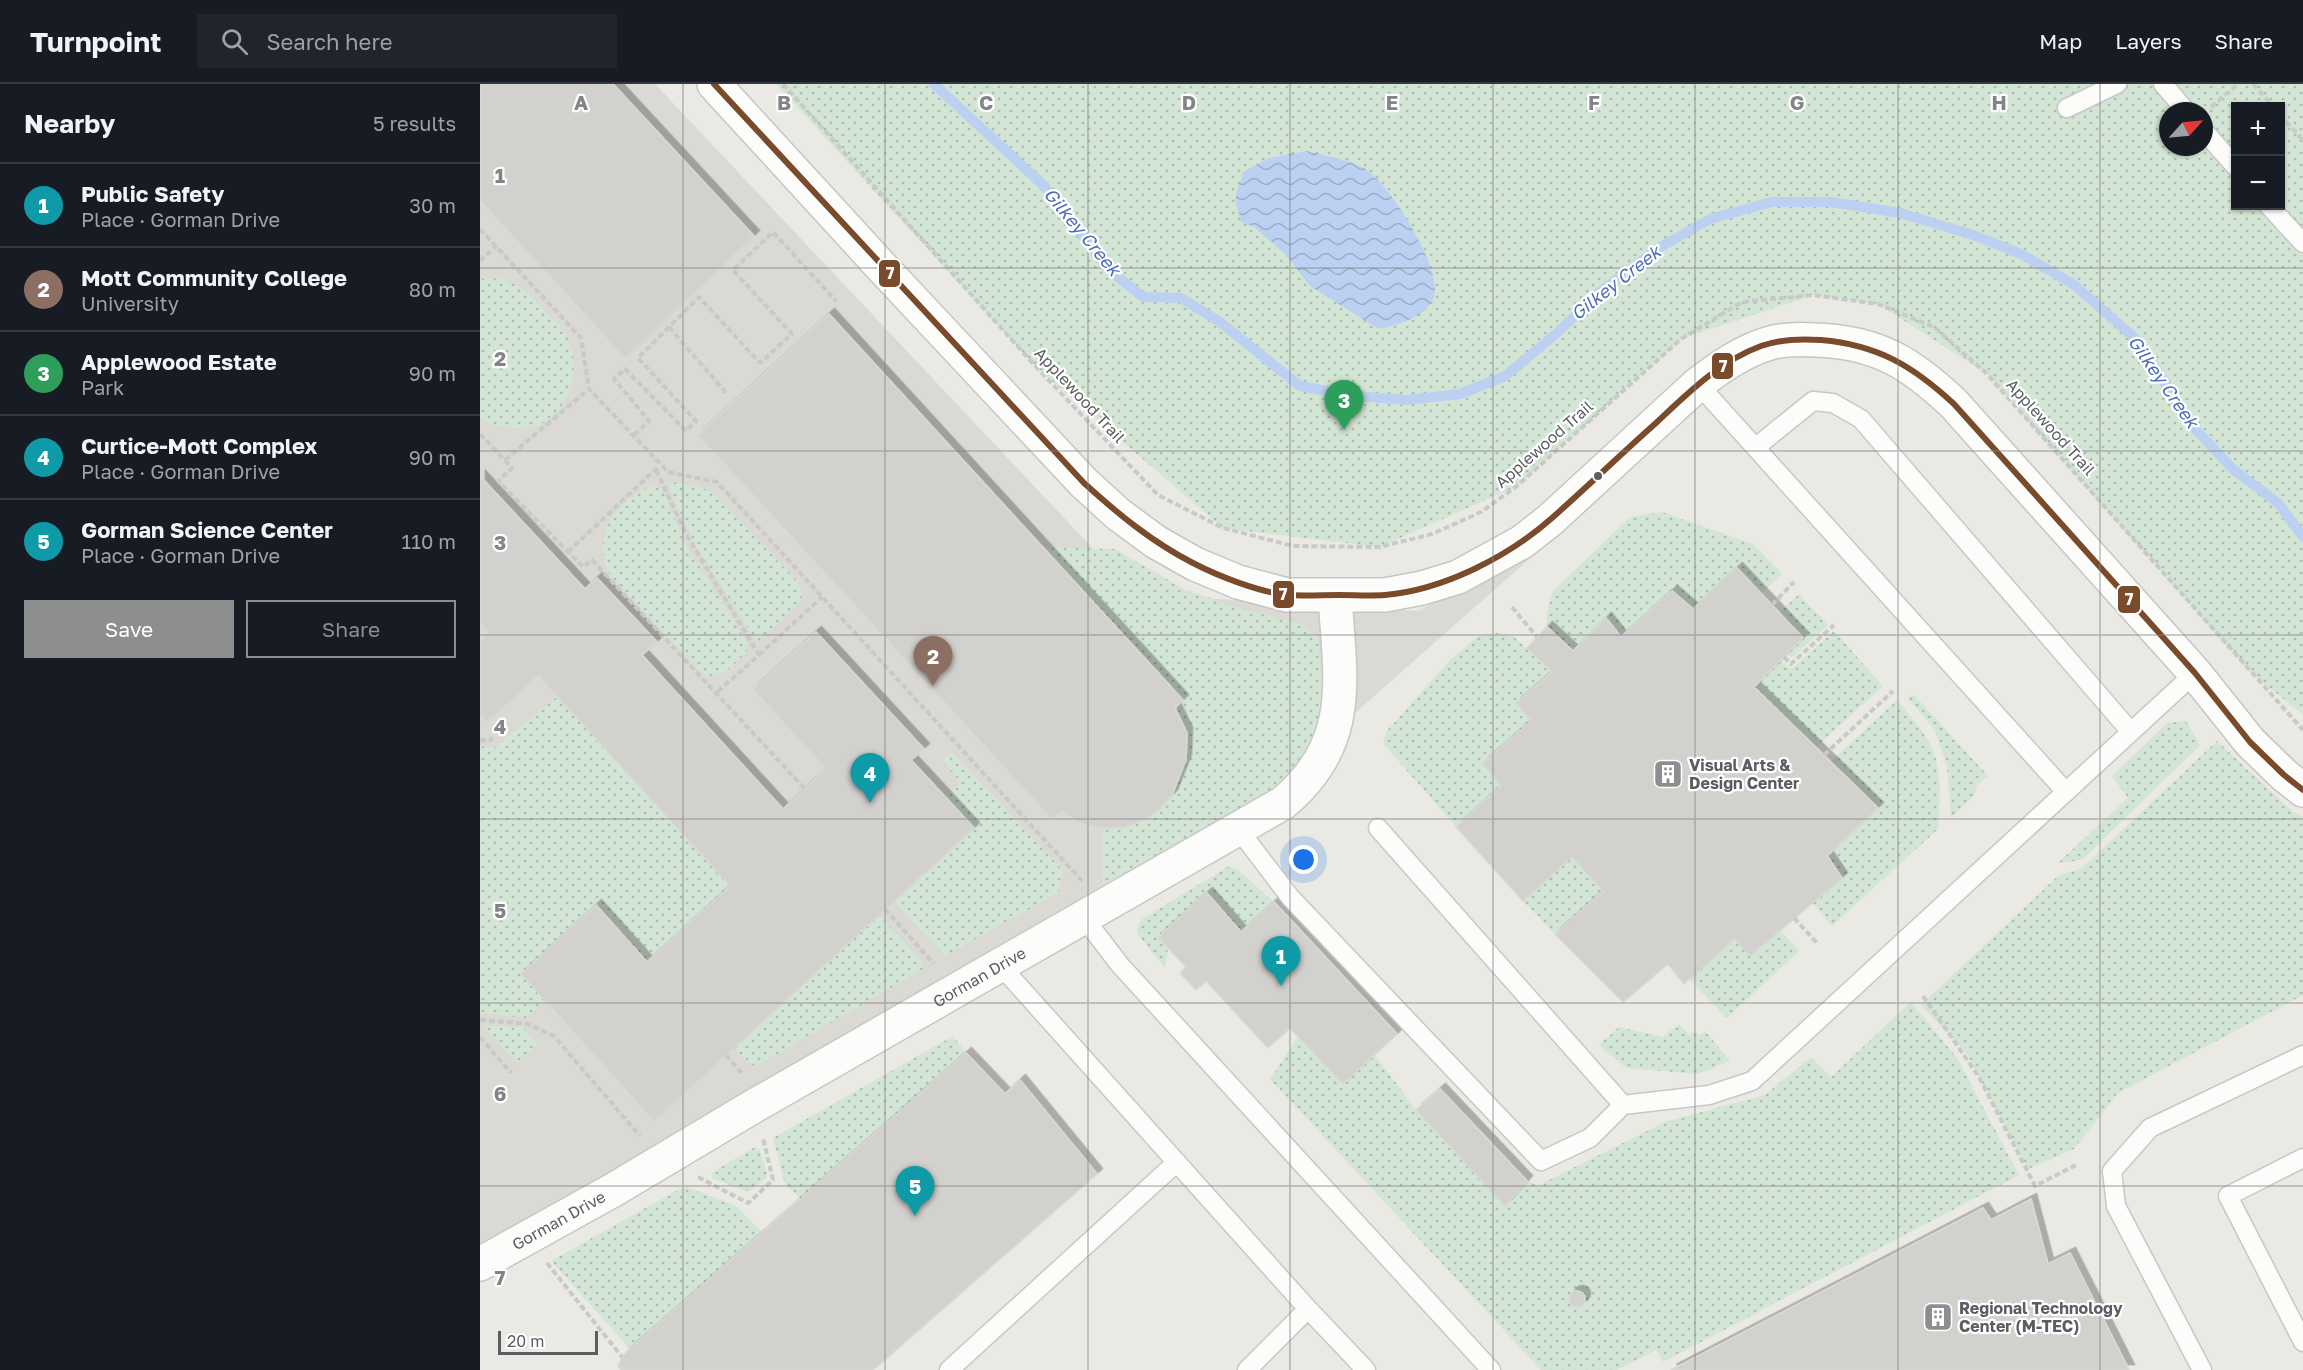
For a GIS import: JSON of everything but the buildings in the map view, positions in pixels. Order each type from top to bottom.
[{"type":"street","points":[[714,84],[1084,483],[1118,514],[1156,542],[1195,564],[1238,582],[1287,596],[1385,595],[1422,588],[1458,577],[1522,542],[1573,500],[1698,384],[1722,366],[1772,342],[1803,339],[1836,340],[1869,347],[1899,360],[1927,378],[1954,404],[2195,673],[2250,742],[2303,790]]},
{"type":"street","name":"Gorman Drive","points":[[480,1264],[615,1189],[754,1106],[1000,965],[1086,902],[1239,830],[1283,802],[1302,787],[1325,755],[1338,715],[1340,691],[1335,597]]},
{"type":"lane","points":[[2067,108],[2117,84]]},
{"type":"lane","points":[[2163,84],[2178,102]]},
{"type":"lane","points":[[2213,141],[2231,162]]},
{"type":"lane","points":[[2273,210],[2303,243]]},
{"type":"lane","points":[[1698,384],[2066,792]]},
{"type":"lane","points":[[1756,447],[1813,401],[1833,403],[1861,419],[2131,732]]},
{"type":"lane","points":[[1239,830],[1290,897],[1541,1161],[1590,1138],[1623,1105],[1709,1095],[1752,1081],[2195,673]]},
{"type":"lane","points":[[1378,828],[1623,1105]]},
{"type":"lane","points":[[1086,902],[1120,965],[1491,1370]]},
{"type":"lane","points":[[1000,965],[1366,1370]]},
{"type":"lane","points":[[2202,1370],[2116,1206],[2112,1171],[2150,1128],[2303,1055]]},
{"type":"lane","points":[[2303,1158],[2228,1196],[2303,1342]]},
{"type":"lane","points":[[949,1370],[1178,1161]]},
{"type":"lane","points":[[1247,1370],[1308,1308]]},
{"type":"path","name":"Applewood Trail","points":[[783,84],[1037,368],[1158,495],[1223,528],[1293,546],[1380,547],[1432,534],[1481,512],[1517,486],[1681,339],[1742,302],[1813,295],[1878,304],[1934,327],[1986,373],[2303,730]]},
{"type":"path","points":[[2213,106],[2238,84]]},
{"type":"path","points":[[2253,84],[2269,102]]},
{"type":"path","points":[[2285,120],[2303,140]]},
{"type":"path","points":[[480,229],[581,338],[589,389],[668,471],[717,482],[822,597],[1086,902]]},
{"type":"path","points":[[634,435],[650,421],[614,379],[625,369],[686,431],[696,421],[638,358],[699,297],[760,363],[792,334],[733,270],[773,232],[836,301]]},
{"type":"path","points":[[480,261],[496,246]]},
{"type":"path","points":[[669,327],[728,395]]},
{"type":"path","points":[[505,460],[589,389]]},
{"type":"path","points":[[480,434],[512,468],[498,481],[583,567],[592,560],[805,789]]},
{"type":"path","points":[[568,552],[662,464]]},
{"type":"path","points":[[656,470],[686,534],[759,655]]},
{"type":"path","points":[[1772,605],[1794,582]]},
{"type":"path","points":[[716,693],[822,597]]},
{"type":"path","points":[[1512,607],[1537,637]]},
{"type":"path","points":[[1784,657],[1791,664],[1833,625]]},
{"type":"path","points":[[1824,755],[1893,691]]},
{"type":"path","points":[[480,740],[489,741],[493,738]]},
{"type":"path","points":[[885,909],[941,972]]},
{"type":"path","points":[[1794,918],[1817,943]]},
{"type":"path","points":[[1923,996],[1979,1077],[2035,1186],[2076,1165]]},
{"type":"path","points":[[480,1020],[528,1024],[554,1036],[643,1140]]},
{"type":"path","points":[[480,1037],[511,1073]]},
{"type":"path","points":[[726,1055],[749,1082]]},
{"type":"path","points":[[694,1175],[748,1203],[773,1180],[762,1134]]},
{"type":"path","points":[[541,1255],[622,1357]]},
{"type":"shaded area","points":[[480,84],[655,84],[1100,556],[1170,596],[1418,611],[1543,547],[1269,789],[800,1060],[661,1151],[480,1245]]},
{"type":"green space","points":[[776,84],[2303,84],[2303,715],[2248,670],[1986,373],[1878,304],[1813,295],[1681,339],[1517,486],[1380,547],[1223,528],[1037,368]]},
{"type":"green space","points":[[502,278],[525,292],[553,319],[566,335],[574,361],[570,389],[564,402],[556,413],[533,427],[499,426],[480,418],[480,279]]},
{"type":"green space","points":[[670,482],[690,484],[711,491],[796,580],[802,592],[800,602],[757,642],[696,546],[670,490]]},
{"type":"green space","points":[[656,485],[664,493],[685,544],[747,642],[747,651],[732,666],[716,676],[703,674],[611,576],[605,561],[603,547],[605,533],[618,509],[642,491]]},
{"type":"green space","points":[[1662,512],[1753,544],[1782,574],[1761,594],[1737,569],[1693,609],[1672,591],[1621,637],[1606,618],[1573,651],[1547,627],[1547,611],[1553,591],[1630,517]]},
{"type":"green space","points":[[1043,547],[1115,549],[1186,590],[1246,610],[1302,624],[1318,638],[1323,697],[1317,736],[1300,761],[1266,795],[1102,885],[1103,828],[1120,827],[1148,818],[1165,803],[1179,781],[1187,756],[1188,744],[1186,730],[1175,708],[1183,700]]},
{"type":"green space","points":[[1799,594],[1828,625],[1792,658],[1787,654],[1803,638],[1779,613]]},
{"type":"green space","points":[[1834,631],[1883,686],[1816,747],[1754,687],[1781,660],[1791,669]]},
{"type":"green space","points":[[1497,633],[1513,636],[1552,672],[1517,703],[1531,721],[1483,763],[1501,786],[1456,827],[1383,743],[1386,732],[1449,661],[1478,636]]},
{"type":"green space","points":[[1914,695],[1988,776],[1977,785],[1975,794],[1951,818],[1947,765],[1934,729],[1907,697]]},
{"type":"green space","points":[[557,697],[730,886],[647,962],[597,906],[545,1001],[525,1018],[480,1013],[480,746],[494,748]]},
{"type":"green space","points":[[1897,700],[1925,735],[1936,759],[1940,785],[1938,829],[1832,926],[1812,903],[1827,856],[1878,808],[1831,761]]},
{"type":"green space","points":[[2186,721],[2200,745],[2082,860],[2058,863],[2128,798],[2112,776],[2167,723]]},
{"type":"green space","points":[[2217,741],[2293,812],[2303,817],[2303,995],[2118,1093],[2074,1149],[2028,1169],[1966,1052],[1921,1005],[2058,876],[2082,868]]},
{"type":"green space","points":[[952,752],[1063,871],[1058,893],[945,956],[894,901],[944,797],[961,783],[942,760]]},
{"type":"green space","points":[[1572,857],[1603,891],[1555,934],[1523,901]]},
{"type":"green space","points":[[1229,866],[1238,870],[1274,902],[1241,932],[1207,894],[1159,938],[1168,948],[1165,968],[1139,936],[1137,928],[1142,919]]},
{"type":"green space","points":[[879,915],[920,959],[923,969],[755,1067],[734,1048]]},
{"type":"green space","points":[[1780,930],[1799,951],[1727,1018],[1689,979],[1734,939]]},
{"type":"green space","points":[[1911,1002],[1957,1058],[2019,1175],[1663,1362],[1656,1350],[1617,1370],[1541,1370],[1270,1079],[1298,1037],[1343,1084],[1375,1055],[1416,1110],[1505,1205],[1527,1181],[1539,1185],[1665,1122],[1765,1095],[1811,1057],[1831,1077]]},
{"type":"green space","points":[[1679,1024],[1689,1035],[1694,1030],[1699,1036],[1705,1031],[1730,1061],[1698,1074],[1626,1068],[1599,1045],[1619,1027],[1663,1037]]},
{"type":"green space","points":[[482,1025],[524,1028],[538,1044],[517,1063]]},
{"type":"green space","points":[[953,1036],[966,1053],[801,1199],[785,1184],[773,1138]]},
{"type":"green space","points":[[755,1147],[760,1150],[767,1177],[750,1191],[712,1178],[711,1173]]},
{"type":"green space","points":[[685,1186],[736,1206],[762,1232],[630,1349],[551,1261]]},
{"type":"water","points":[[1307,151],[1364,168],[1387,190],[1400,208],[1422,247],[1435,284],[1431,304],[1418,315],[1392,326],[1377,328],[1310,286],[1285,254],[1254,227],[1241,222],[1235,199],[1243,172],[1269,158]]},
{"type":"waterway","name":"Gilkey Creek","points":[[934,84],[1044,186],[1109,270],[1143,297],[1181,298],[1220,322],[1300,386],[1354,396],[1406,400],[1460,394],[1505,376],[1556,334],[1597,294],[1657,249],[1710,219],[1772,202],[1831,202],[1900,213],[1973,235],[2021,254],[2073,284],[2136,339],[2195,429],[2234,470],[2278,503],[2303,537]]},
{"type":"transit line","name":"7","points":[[714,84],[1084,483],[1149,537],[1178,555],[1215,573],[1266,591],[1295,595],[1385,595],[1407,592],[1452,579],[1495,558],[1535,532],[1692,389],[1732,360],[1761,346],[1784,341],[1821,340],[1841,343],[1877,352],[1909,368],[1954,404],[2195,673],[2250,742],[2303,790]]},
{"type":"place","name":"Applewood Estate","points":[[1344,430]]},
{"type":"place","name":"Mott Community College","points":[[933,686]]},
{"type":"place","name":"Visual Arts & Design Center","points":[[1668,774]]},
{"type":"place","name":"Curtice-Mott Complex","points":[[870,803]]},
{"type":"place","name":"Public Safety","points":[[1281,986]]},
{"type":"place","name":"Gorman Science Center","points":[[915,1216]]},
{"type":"place","name":"Regional Technology Center (M-TEC)","points":[[1938,1317]]}]
